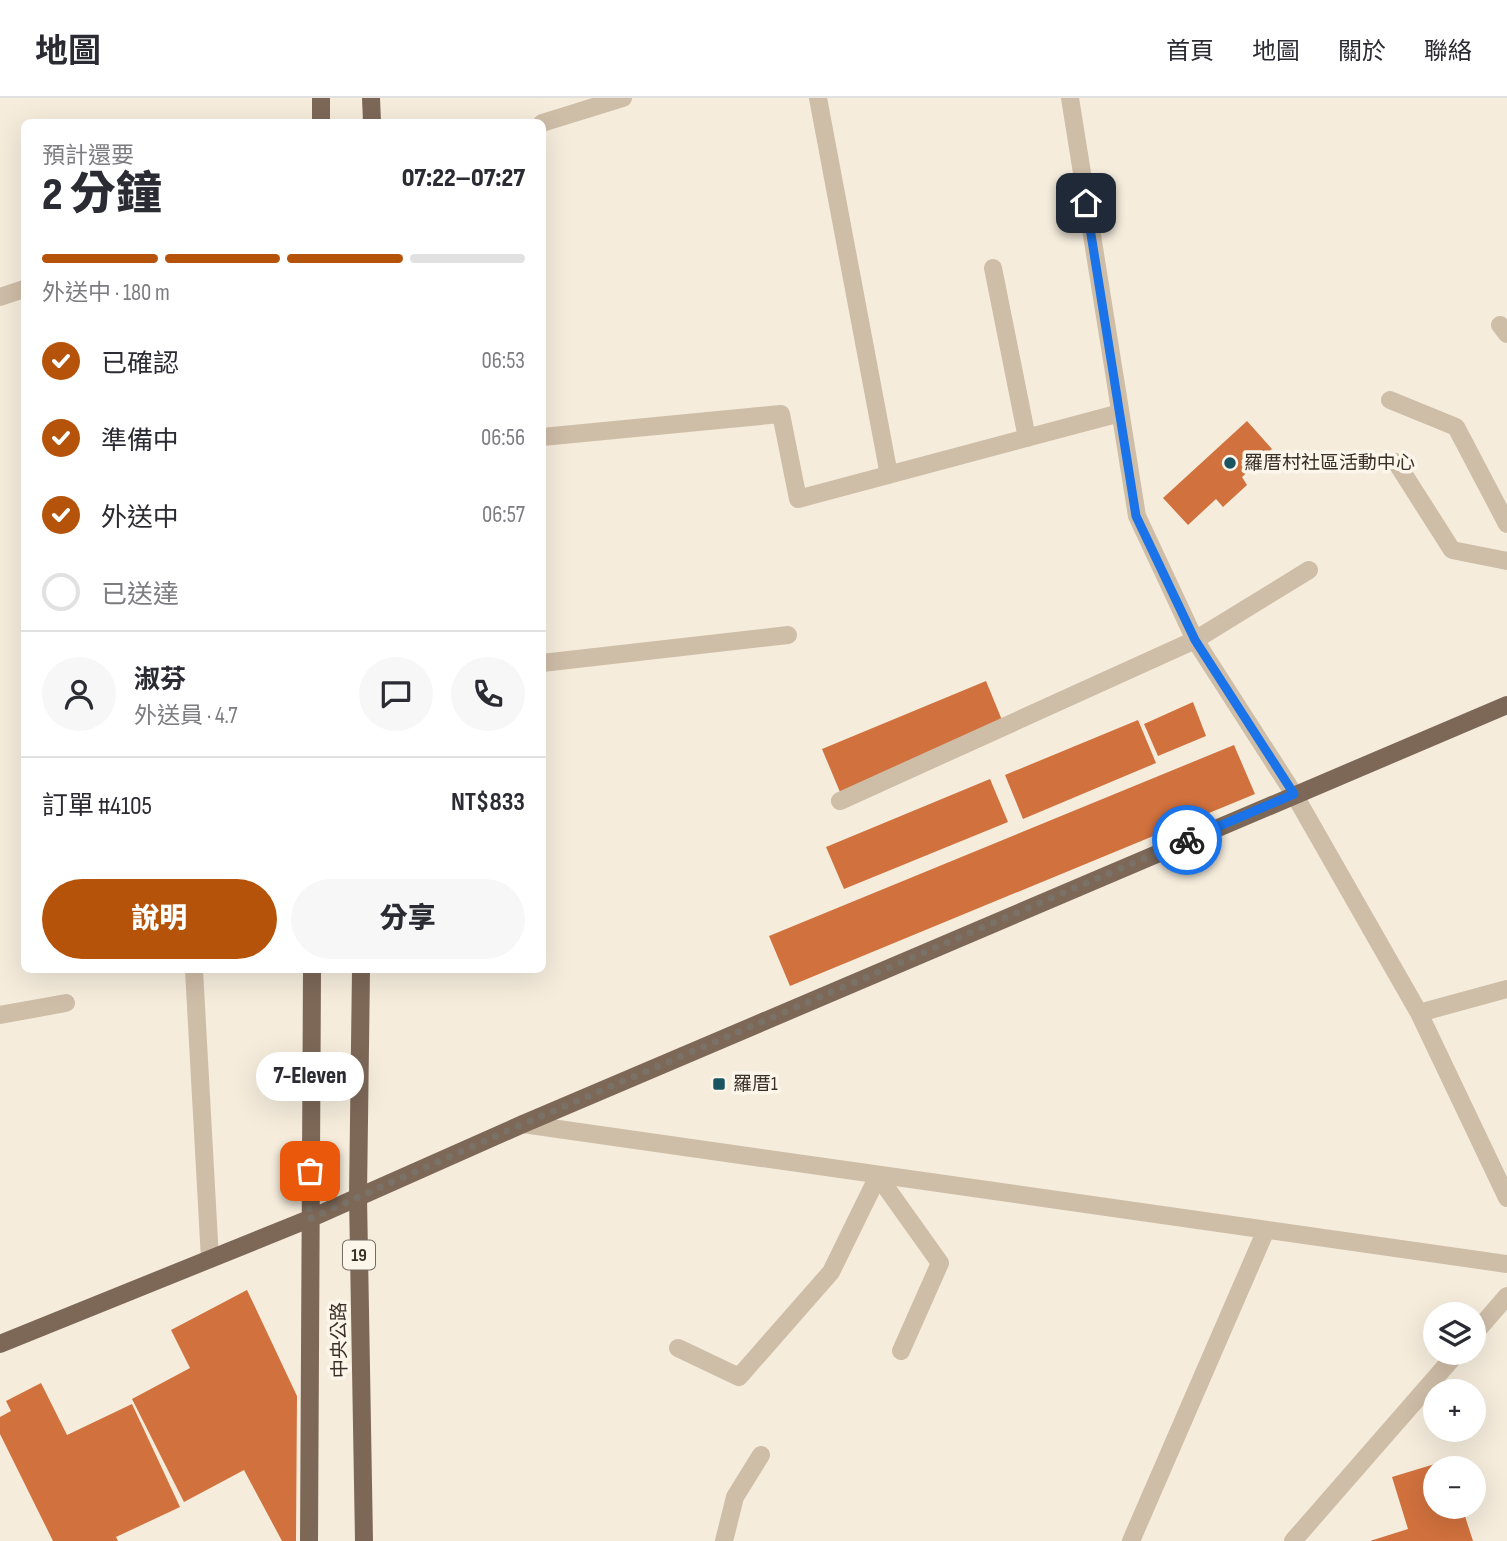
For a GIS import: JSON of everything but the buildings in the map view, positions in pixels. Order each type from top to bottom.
[{"type":"main road","points":[[321,98],[321,119]]},
{"type":"main road","points":[[371,98],[372,119]]},
{"type":"main road","points":[[0,1344],[309,1219],[523,1124],[1507,705]]},
{"type":"main road","name":"中央公路","points":[[309,1541],[312,973]]},
{"type":"main road","name":"中央公路","points":[[361,973],[358,1196],[364,1541]]},
{"type":"street","points":[[546,122],[623,98]]},
{"type":"street","points":[[818,98],[889,475]]},
{"type":"street","points":[[1069,98],[1136,516],[1195,640],[1294,794],[1419,1013],[1507,1199]]},
{"type":"street","points":[[993,268],[1027,438]]},
{"type":"street","points":[[0,297],[21,290]]},
{"type":"street","points":[[1390,400],[1456,427],[1507,524]]},
{"type":"street","points":[[546,437],[780,414],[798,499],[1120,413]]},
{"type":"street","points":[[1396,462],[1452,550],[1507,561]]},
{"type":"street","points":[[840,801],[1195,640],[1309,570]]},
{"type":"street","points":[[546,663],[788,635]]},
{"type":"street","points":[[194,973],[210,1259]]},
{"type":"street","points":[[1419,1013],[1507,989]]},
{"type":"street","points":[[0,1015],[66,1003]]},
{"type":"street","points":[[523,1124],[1507,1264]]},
{"type":"street","points":[[678,1348],[739,1377],[831,1272],[878,1176]]},
{"type":"street","points":[[878,1176],[940,1263],[901,1352]]},
{"type":"street","points":[[1131,1541],[1266,1230]]},
{"type":"street","points":[[1486,1320],[1507,1296]]},
{"type":"street","points":[[1293,1541],[1447,1365]]},
{"type":"street","points":[[724,1541],[735,1497],[761,1455]]},
{"type":"way so far","points":[[310,1171],[309,1219],[523,1124],[1187,840]]},
{"type":"place","name":"羅厝村社區活動中心","points":[[1230,463]]},
{"type":"place","name":"羅厝1","points":[[719,1084]]},
{"type":"place","name":"7-Eleven","points":[[310,1171]]},
{"type":"route","points":[[1086,203],[1136,516],[1195,640],[1294,794],[1187,840]]}]
